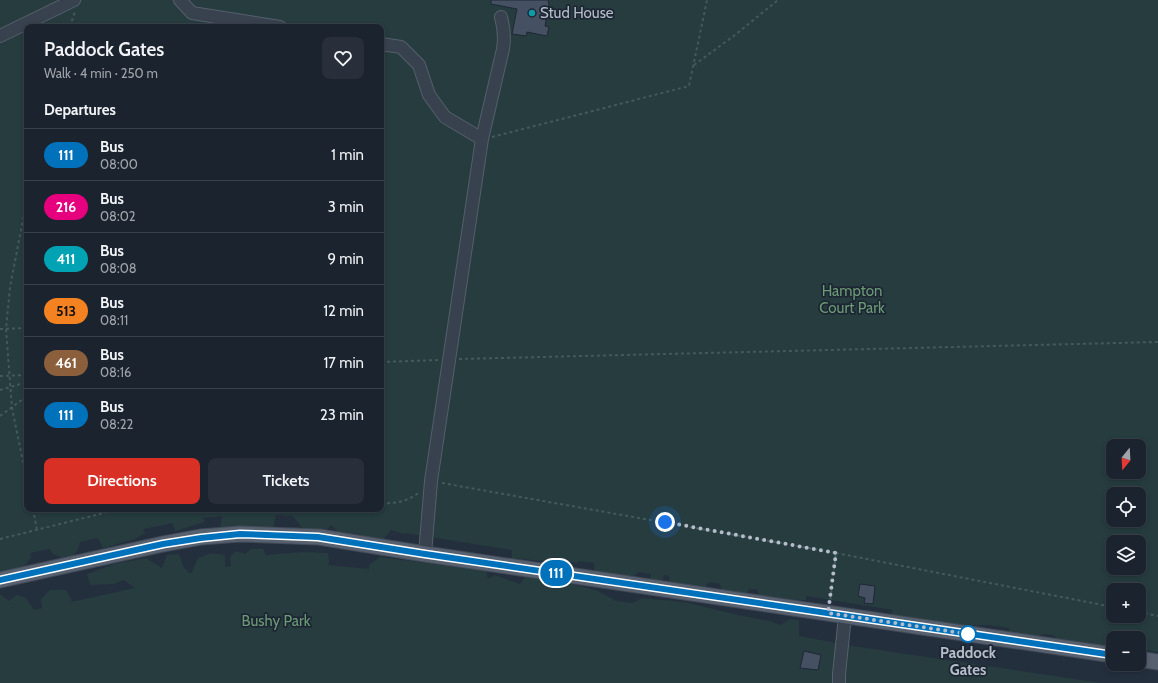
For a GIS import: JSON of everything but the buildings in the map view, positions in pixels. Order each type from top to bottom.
[{"type":"main road","points":[[0,580],[163,544],[201,538],[240,534],[318,537],[1106,654]]},
{"type":"main road","points":[[1146,660],[1158,662]]},
{"type":"lane","points":[[180,0],[192,13],[261,24]]},
{"type":"lane","points":[[27,24],[75,3]]},
{"type":"lane","points":[[425,554],[431,481],[482,140],[505,37],[501,17]]},
{"type":"lane","points":[[0,36],[24,25]]},
{"type":"lane","points":[[384,44],[401,47],[419,65],[429,95],[445,117],[482,140]]},
{"type":"lane","points":[[839,683],[845,616]]},
{"type":"path","points":[[482,140],[689,86],[707,0]]},
{"type":"path","points":[[693,65],[735,35],[778,0]]},
{"type":"path","points":[[71,24],[75,3]]},
{"type":"path","points":[[24,215],[10,287],[6,329],[11,376],[12,408],[24,466]]},
{"type":"path","points":[[0,329],[24,328]]},
{"type":"path","points":[[384,362],[1158,342]]},
{"type":"path","points":[[0,376],[24,375]]},
{"type":"path","points":[[0,390],[24,383]]},
{"type":"path","points":[[0,416],[24,398]]},
{"type":"path","points":[[384,503],[405,501],[420,492],[431,481],[836,553],[1106,606]]},
{"type":"path","points":[[34,512],[37,530]]},
{"type":"path","points":[[0,539],[108,512]]},
{"type":"path","points":[[828,613],[836,553]]},
{"type":"path","points":[[1146,613],[1158,616]]},
{"type":"green space","name":"Hampton Court Park","points":[[0,0],[1158,0],[1158,652],[1146,650],[1146,631],[1106,631],[1106,648],[1056,639],[1054,635],[1044,634],[1033,639],[1009,632],[1009,628],[989,625],[954,626],[891,614],[893,610],[806,596],[806,600],[760,599],[757,589],[749,589],[745,597],[723,594],[720,584],[709,582],[702,591],[670,587],[669,576],[664,575],[661,584],[650,582],[651,574],[639,572],[629,580],[595,574],[594,563],[579,561],[577,563],[565,561],[564,559],[556,557],[542,561],[512,558],[512,550],[405,533],[403,534],[391,530],[382,541],[359,534],[338,532],[331,525],[323,533],[304,530],[293,516],[276,515],[273,528],[238,527],[220,530],[222,516],[203,518],[205,522],[175,531],[173,523],[143,529],[145,533],[135,539],[103,548],[98,538],[80,542],[78,549],[69,561],[53,554],[49,549],[30,553],[31,558],[22,569],[0,574]]},
{"type":"green space","name":"Bushy Park","points":[[251,549],[263,549],[266,555],[302,552],[328,553],[328,565],[369,569],[369,565],[380,557],[486,571],[488,579],[495,575],[520,584],[525,577],[576,585],[598,591],[616,601],[633,603],[642,598],[684,602],[770,621],[780,625],[790,619],[799,620],[799,636],[853,646],[1101,683],[0,683],[0,594],[9,601],[17,595],[26,598],[34,610],[42,608],[41,599],[50,590],[66,590],[72,600],[71,602],[135,588],[124,580],[113,584],[90,585],[87,574],[115,564],[146,558],[162,568],[167,555],[179,554],[184,568],[191,574],[198,558],[211,553],[225,555],[225,567],[231,566],[230,557],[236,551],[245,554]]},
{"type":"bus line","name":"111","points":[[0,580],[163,544],[201,538],[240,534],[318,537],[1106,654]]},
{"type":"place","name":"Stud House","points":[[532,13]]},
{"type":"place","name":"Paddock Gates","points":[[968,634]]},
{"type":"route","points":[[665,522],[836,553],[828,613],[968,634]]}]
